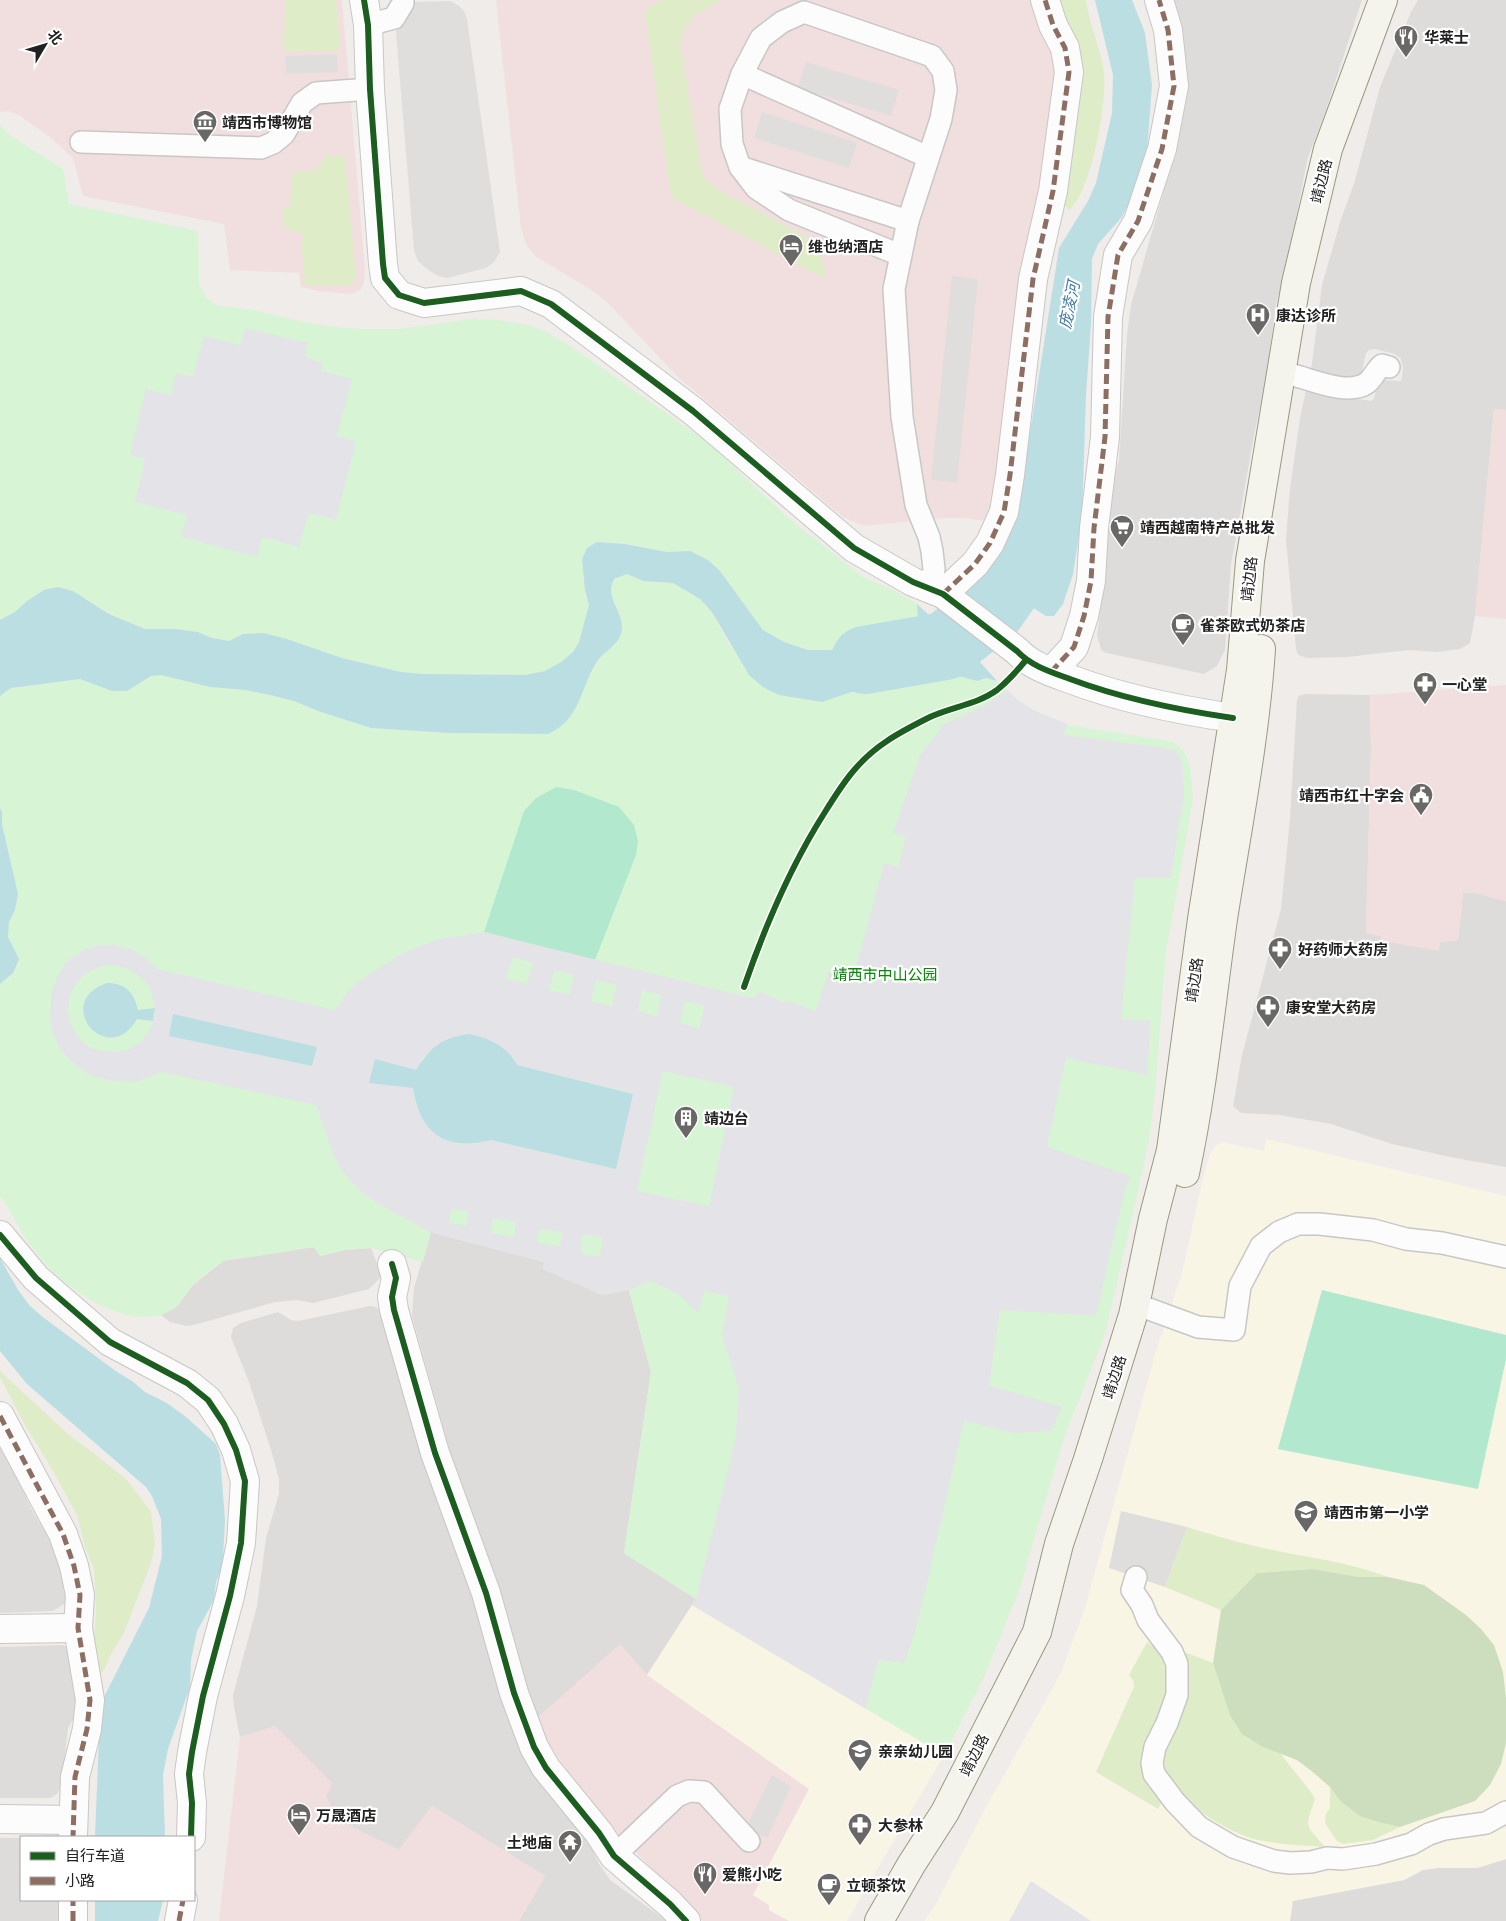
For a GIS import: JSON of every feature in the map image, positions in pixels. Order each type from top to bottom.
[{"type":"main road","name":"靖边路","points":[[879,1921],[911,1865],[945,1812],[1037,1632],[1059,1544],[1133,1315],[1153,1219],[1171,1150],[1202,919],[1241,670],[1250,560],[1296,283],[1328,150],[1383,0]]},
{"type":"main road","name":"靖边路","points":[[898,1921],[962,1817],[1052,1641],[1079,1542],[1149,1309],[1185,1171],[1198,1106],[1223,919],[1256,712],[1266,544],[1308,283],[1342,154],[1396,0]]},
{"type":"street","points":[[942,595],[975,564],[990,543],[1004,512],[1033,279],[1053,191],[1069,72],[1066,48],[1053,26],[1045,0]]},
{"type":"street","points":[[1051,672],[1074,647],[1084,616],[1091,581],[1094,528],[1104,437],[1108,317],[1118,255],[1138,221],[1162,149],[1174,86],[1168,30],[1159,0]]},
{"type":"street","points":[[366,12],[383,264],[385,278],[399,295],[424,303],[521,291],[551,304],[693,411],[854,548],[913,582],[942,595],[1017,651],[1026,660],[1051,672],[1128,698],[1233,718]]},
{"type":"street","points":[[0,1235],[36,1278],[110,1342],[187,1383],[208,1400],[224,1424],[236,1450],[245,1480],[241,1543],[230,1596],[203,1696],[192,1752],[190,1774],[192,1803],[191,1836]]},
{"type":"street","points":[[392,1264],[396,1278],[392,1297],[394,1310],[435,1453],[486,1593],[514,1693],[534,1747],[546,1768],[599,1833],[614,1856],[670,1904],[686,1921]]},
{"type":"street","points":[[0,1416],[62,1534],[74,1566],[80,1595],[78,1628],[90,1700],[87,1728],[75,1777],[73,1828],[0,1819]]},
{"type":"street","points":[[0,1629],[78,1628]]},
{"type":"street","points":[[73,1901],[73,1921]]},
{"type":"street","points":[[179,1921],[183,1901]]},
{"type":"lane","points":[[366,12],[394,18],[403,0]]},
{"type":"lane","points":[[900,255],[789,210],[756,188],[740,167],[732,144],[730,109],[742,74],[761,38],[782,22],[804,12],[932,56],[943,71],[946,90],[941,119],[908,221],[894,290],[902,417],[916,505],[929,537],[934,569],[942,595]]},
{"type":"lane","points":[[742,74],[928,157]]},
{"type":"lane","points":[[81,142],[261,148],[273,143],[284,134],[302,103],[316,93],[370,89]]},
{"type":"lane","points":[[740,167],[908,221]]},
{"type":"lane","points":[[1293,375],[1341,388],[1357,387],[1366,383],[1382,365],[1388,368]]},
{"type":"lane","points":[[1149,1309],[1198,1327],[1234,1330],[1240,1286],[1261,1246],[1279,1232],[1298,1224],[1319,1224],[1373,1230],[1406,1239],[1442,1243],[1506,1257]]},
{"type":"lane","points":[[1136,1577],[1132,1590],[1142,1605],[1148,1620],[1172,1652],[1177,1664],[1177,1695],[1167,1723],[1155,1747],[1152,1763],[1154,1774],[1175,1802],[1199,1827],[1233,1847],[1274,1861],[1290,1863],[1311,1862],[1327,1858],[1343,1859],[1376,1854],[1411,1844],[1429,1834],[1444,1829],[1486,1823],[1506,1812]]},
{"type":"lane","points":[[614,1856],[677,1796],[689,1790],[704,1792],[749,1841]]},
{"type":"shaded area","name":"靖西市博物馆","points":[[0,0],[342,0],[365,270],[361,289],[352,294],[318,291],[301,287],[299,273],[230,270],[224,224],[83,196],[73,158],[50,137],[19,115],[9,111],[0,112]]},
{"type":"shaded area","name":"维也纳酒店","points":[[496,0],[1035,0],[1063,58],[991,522],[965,518],[942,518],[864,526],[843,517],[678,377],[606,301],[590,289],[535,256],[526,244],[521,228]]},
{"type":"shaded area","points":[[1172,0],[1362,0],[1326,110],[1308,157],[1288,257],[1276,304],[1266,381],[1255,430],[1231,565],[1225,650],[1217,666],[1204,674],[1107,653],[1101,650],[1097,635],[1102,597],[1106,507],[1119,460],[1127,334],[1131,305],[1177,151],[1187,95],[1184,43]]},
{"type":"shaded area","points":[[1418,0],[1506,0],[1506,410],[1494,409],[1475,616],[1470,643],[1460,649],[1437,652],[1409,650],[1347,657],[1307,658],[1298,655],[1296,649],[1286,539],[1290,489],[1306,390],[1371,401],[1374,399],[1378,383],[1383,380],[1401,381],[1403,369],[1401,359],[1395,354],[1375,349],[1369,350],[1366,353],[1362,372],[1359,377],[1350,382],[1311,371],[1322,285],[1341,219],[1354,184],[1380,87],[1411,12]]},
{"type":"shaded area","points":[[450,1],[464,11],[467,19],[500,252],[494,262],[486,268],[447,278],[438,276],[427,269],[418,261],[414,250],[396,32],[398,23],[414,2]]},
{"type":"shaded area","points":[[337,54],[338,72],[286,74],[285,56]]},
{"type":"shaded area","points":[[806,62],[899,90],[891,116],[798,88]]},
{"type":"shaded area","points":[[762,112],[857,143],[849,168],[754,138]]},
{"type":"shaded area","points":[[952,276],[978,279],[957,483],[931,480]]},
{"type":"shaded area","points":[[245,328],[308,343],[305,357],[323,363],[321,371],[352,379],[337,436],[356,442],[336,520],[309,513],[299,547],[262,537],[257,557],[181,537],[187,515],[135,502],[145,459],[130,455],[146,389],[171,395],[176,373],[193,377],[204,336],[240,345]]},
{"type":"shaded area","points":[[1494,409],[1506,410],[1506,619],[1475,616]]},
{"type":"shaded area","name":"靖西市红十字会","points":[[1506,685],[1506,901],[1476,893],[1463,893],[1458,940],[1440,942],[1439,951],[1381,941],[1381,936],[1366,933],[1371,752],[1370,695]]},
{"type":"shaded area","points":[[1007,690],[1019,701],[1035,711],[1068,724],[1063,735],[1167,748],[1177,751],[1182,762],[1184,795],[1171,878],[1135,878],[1121,1019],[1151,1021],[1147,1075],[1066,1058],[1047,1147],[1130,1176],[1123,1197],[1096,1316],[1000,1310],[989,1385],[1062,1407],[1051,1431],[1014,1433],[964,1421],[917,1626],[904,1663],[878,1660],[866,1709],[692,1605],[696,1599],[735,1442],[739,1389],[722,1336],[729,1296],[704,1291],[698,1313],[677,1293],[650,1281],[629,1290],[602,1295],[543,1269],[544,1262],[430,1232],[375,1202],[357,1188],[343,1172],[333,1154],[316,1105],[161,1072],[136,1082],[114,1081],[94,1077],[77,1067],[60,1049],[52,1032],[50,1012],[52,990],[66,962],[85,949],[99,945],[114,945],[131,949],[145,957],[157,969],[335,1010],[348,991],[358,982],[401,954],[435,940],[484,932],[752,998],[760,992],[783,1002],[789,1001],[816,1011],[828,973],[836,969],[854,974],[884,863],[898,867],[906,837],[893,833],[920,755],[944,724],[984,706]],"holes":[[[513,957],[533,963],[527,984],[506,978]],[[114,965],[129,969],[141,977],[150,988],[155,1015],[150,1030],[141,1041],[130,1049],[116,1052],[102,1051],[89,1047],[78,1037],[71,1025],[68,1011],[70,996],[76,983],[86,973],[100,967]],[[555,970],[574,975],[569,995],[549,990]],[[596,980],[617,985],[612,1006],[591,1001]],[[642,990],[661,995],[657,1016],[638,1011]],[[685,1001],[705,1006],[699,1028],[680,1023]],[[173,1015],[317,1047],[312,1066],[169,1036]],[[424,1056],[513,1057],[516,1065],[632,1093],[616,1169],[490,1140],[475,1144],[460,1144],[444,1139],[415,1103],[413,1088],[416,1070]],[[663,1071],[734,1087],[709,1206],[637,1191]],[[451,1209],[469,1211],[466,1226],[449,1223]],[[493,1218],[516,1222],[514,1237],[491,1233]],[[539,1229],[562,1232],[560,1246],[537,1243]],[[582,1235],[602,1237],[600,1256],[581,1254]]]},
{"type":"shaded area","points":[[1305,694],[1370,695],[1371,752],[1366,933],[1381,936],[1381,941],[1440,942],[1458,940],[1463,893],[1476,893],[1506,901],[1506,1167],[1392,1144],[1331,1124],[1280,1115],[1241,1113],[1233,1106],[1242,1055],[1281,909],[1290,819],[1297,700],[1299,696]]},
{"type":"shaded area","name":"靖西市第一小学","points":[[1266,1139],[1506,1196],[1506,1859],[1477,1868],[1423,1870],[1404,1880],[1293,1901],[1290,1921],[924,1921],[936,1904],[984,1811],[1061,1673],[1085,1608],[1155,1354],[1182,1273],[1210,1154],[1215,1146],[1223,1142],[1264,1151]]},
{"type":"shaded area","points":[[430,1232],[544,1262],[629,1290],[651,1372],[624,1553],[696,1599],[647,1675],[620,1645],[534,1721],[469,1518],[412,1316],[414,1288]]},
{"type":"shaded area","points":[[314,1247],[320,1256],[344,1250],[371,1248],[380,1272],[380,1278],[369,1289],[313,1303],[297,1300],[275,1302],[194,1325],[186,1326],[170,1322],[161,1315],[176,1307],[193,1285],[223,1261]]},
{"type":"shaded area","points":[[370,1306],[376,1307],[382,1313],[563,1803],[610,1880],[667,1921],[519,1921],[545,1876],[432,1806],[399,1850],[341,1822],[326,1797],[275,1727],[240,1737],[233,1695],[257,1606],[266,1538],[279,1494],[279,1479],[249,1382],[231,1337],[233,1328],[241,1323],[278,1312],[291,1320],[298,1321]]},
{"type":"shaded area","points":[[0,1444],[65,1573],[67,1602],[53,1611],[0,1613]]},
{"type":"shaded area","points":[[1121,1511],[1187,1527],[1165,1587],[1109,1568]]},
{"type":"shaded area","name":"亲亲幼儿园","points":[[692,1605],[944,1755],[847,1921],[789,1921],[769,1910],[769,1905],[753,1895],[809,1789],[647,1675]]},
{"type":"shaded area","points":[[620,1644],[647,1675],[809,1789],[754,1895],[769,1905],[770,1911],[789,1921],[703,1921],[590,1805],[534,1721]]},
{"type":"shaded area","points":[[61,1645],[72,1648],[79,1716],[72,1721],[68,1728],[61,1787],[57,1794],[50,1798],[0,1798],[0,1647]]},
{"type":"shaded area","name":"万晟酒店","points":[[275,1726],[332,1783],[326,1797],[341,1822],[399,1850],[432,1806],[545,1876],[519,1921],[219,1921],[240,1737]]},
{"type":"shaded area","points":[[772,1775],[791,1787],[767,1838],[746,1827]]},
{"type":"shaded area","points":[[0,1838],[20,1838],[20,1901],[65,1901],[66,1921],[0,1921]]},
{"type":"shaded area","points":[[1506,1859],[1506,1921],[1290,1921],[1292,1901],[1404,1880],[1423,1870],[1477,1868]]},
{"type":"shaded area","points":[[1031,1881],[1091,1921],[1009,1921]]},
{"type":"green space","points":[[285,0],[336,0],[339,49],[334,51],[284,51]]},
{"type":"green space","points":[[664,0],[722,0],[694,16],[686,27],[680,44],[702,174],[708,183],[717,189],[808,238],[823,262],[825,279],[671,197],[645,12],[650,6]]},
{"type":"green space","points":[[1056,0],[1086,0],[1101,56],[1104,75],[1103,106],[1091,167],[1077,200],[1069,210],[1063,204],[1073,153],[1075,65]]},
{"type":"green space","points":[[0,125],[11,136],[63,169],[69,204],[198,231],[199,283],[206,297],[215,305],[253,310],[309,323],[344,328],[399,329],[472,319],[498,320],[529,325],[549,333],[710,444],[787,517],[863,577],[895,591],[917,604],[918,618],[909,628],[893,633],[869,637],[831,650],[808,650],[784,642],[763,630],[720,571],[708,560],[690,551],[667,552],[625,544],[597,542],[587,548],[582,559],[585,590],[589,605],[579,642],[573,652],[561,662],[545,671],[525,675],[401,672],[342,658],[287,639],[243,634],[229,641],[212,638],[198,632],[175,629],[145,629],[109,614],[84,597],[27,601],[15,612],[0,620]]},
{"type":"green space","points":[[326,155],[345,156],[356,278],[346,286],[305,285],[301,233],[285,228],[283,208],[290,208],[292,172],[308,171],[317,168]]},
{"type":"green space","name":"靖西市中山公园","points":[[627,574],[643,581],[673,583],[700,599],[712,612],[729,644],[739,657],[779,695],[822,701],[923,672],[951,674],[977,681],[986,678],[997,681],[1019,701],[1035,711],[1068,725],[1174,742],[1183,750],[1190,765],[1193,799],[1166,952],[1154,1103],[1149,1139],[1105,1334],[1063,1440],[1020,1588],[984,1677],[944,1755],[692,1605],[696,1599],[624,1553],[651,1372],[629,1290],[602,1295],[543,1269],[544,1262],[431,1232],[423,1262],[371,1248],[344,1250],[320,1256],[314,1247],[227,1260],[216,1265],[194,1284],[175,1308],[161,1315],[145,1317],[128,1315],[95,1302],[66,1284],[55,1274],[32,1247],[9,1208],[0,1197],[0,984],[13,973],[15,950],[8,938],[8,922],[15,910],[18,894],[0,808],[0,696],[11,688],[80,679],[127,691],[151,676],[161,675],[210,687],[245,690],[294,701],[371,728],[449,733],[525,733],[589,677],[596,662],[614,644],[621,622],[610,589],[614,579]],"holes":[[[136,1001],[138,1010],[153,1021],[137,1018],[126,1032],[110,1038]]]},
{"type":"green space","points":[[556,787],[574,790],[619,807],[634,825],[638,841],[636,855],[595,960],[484,932],[524,811],[536,798]]},
{"type":"green space","points":[[1322,1290],[1506,1335],[1506,1359],[1478,1489],[1278,1449]]},
{"type":"green space","points":[[0,1371],[71,1437],[127,1480],[151,1512],[155,1544],[151,1563],[123,1635],[100,1674],[93,1662],[96,1608],[94,1569],[85,1547],[77,1515],[25,1425],[0,1377]]},
{"type":"green space","points":[[1187,1527],[1267,1549],[1354,1566],[1388,1577],[1359,1577],[1312,1569],[1257,1573],[1221,1610],[1165,1587]]},
{"type":"green space","points":[[1312,1569],[1359,1577],[1388,1577],[1424,1585],[1466,1615],[1494,1645],[1503,1672],[1506,1698],[1506,1743],[1501,1764],[1490,1785],[1475,1801],[1400,1827],[1382,1823],[1360,1816],[1340,1801],[1330,1787],[1297,1760],[1263,1747],[1242,1734],[1230,1715],[1213,1663],[1221,1610],[1257,1573]]},
{"type":"green space","points":[[1147,1642],[1163,1653],[1168,1663],[1171,1690],[1145,1746],[1142,1776],[1148,1787],[1159,1797],[1161,1803],[1158,1809],[1096,1772],[1134,1687],[1133,1680],[1129,1675]]},
{"type":"green space","points":[[1182,1651],[1213,1663],[1222,1690],[1263,1747],[1280,1753],[1311,1792],[1315,1799],[1308,1825],[1313,1834],[1325,1847],[1274,1843],[1245,1836],[1207,1816],[1182,1795],[1172,1783],[1166,1771],[1164,1752],[1167,1742],[1180,1720],[1184,1703]]},
{"type":"green space","points":[[1330,1787],[1340,1801],[1382,1823],[1400,1827],[1373,1840],[1343,1844],[1337,1841],[1325,1823],[1326,1814],[1330,1808]]},
{"type":"water","name":"庞凌河","points":[[1095,0],[1132,0],[1145,33],[1152,85],[1147,152],[1139,183],[1122,217],[1098,244],[1092,259],[1082,516],[1073,574],[1063,604],[1054,616],[1046,616],[1013,595],[1002,580],[1001,567],[1010,548],[1018,509],[1059,248],[1088,201],[1096,183],[1112,113],[1113,75]]},
{"type":"water","points":[[597,542],[625,544],[667,552],[690,551],[708,560],[720,571],[763,630],[784,642],[808,650],[831,650],[869,637],[909,628],[918,618],[917,604],[980,662],[997,681],[986,678],[977,681],[951,674],[923,672],[860,689],[822,702],[779,695],[763,687],[749,675],[712,612],[700,599],[673,583],[643,581],[627,574],[614,579],[611,588],[613,600],[622,622],[621,634],[613,646],[596,663],[578,703],[567,721],[548,734],[449,733],[371,728],[294,701],[245,690],[210,687],[161,675],[151,676],[127,691],[112,691],[80,679],[11,688],[0,696],[0,620],[15,612],[27,601],[44,590],[58,587],[73,591],[109,614],[145,629],[175,629],[198,632],[212,638],[229,641],[243,634],[263,633],[287,639],[342,658],[401,672],[525,675],[545,671],[561,662],[573,652],[579,642],[589,605],[585,590],[582,559],[587,548]]},
{"type":"water","points":[[0,808],[18,894],[15,910],[9,922],[8,937],[19,959],[13,973],[0,984]]},
{"type":"water","points":[[107,983],[119,985],[128,990],[134,998],[138,1010],[155,1008],[153,1021],[137,1019],[125,1033],[112,1038],[100,1035],[90,1027],[84,1016],[84,1004],[91,992]]},
{"type":"water","points":[[173,1014],[317,1047],[312,1066],[169,1036]]},
{"type":"water","points":[[469,1034],[497,1044],[513,1058],[517,1065],[633,1094],[616,1169],[491,1140],[475,1143],[448,1141],[437,1135],[422,1117],[416,1104],[413,1088],[369,1083],[375,1059],[416,1070],[427,1055],[438,1045],[451,1038]]},
{"type":"water","points":[[0,1258],[18,1290],[30,1306],[145,1392],[167,1403],[186,1417],[216,1444],[220,1455],[225,1520],[223,1558],[216,1582],[214,1600],[197,1631],[191,1660],[190,1687],[168,1749],[163,1775],[165,1836],[95,1836],[102,1701],[149,1608],[162,1556],[161,1519],[152,1496],[146,1487],[27,1384],[0,1351]]},
{"type":"water","points":[[95,1901],[163,1901],[158,1921],[95,1921]]},
{"type":"waterway","points":[[865,660],[945,646],[991,610],[1018,572],[1032,497]]},
{"type":"marked path","points":[[943,594],[975,564],[990,543],[1004,512],[1033,279],[1053,191],[1069,72],[1065,48],[1053,25],[1045,0]]},
{"type":"marked path","points":[[1051,672],[1074,647],[1084,616],[1091,581],[1094,528],[1105,437],[1108,317],[1118,255],[1138,221],[1162,149],[1174,86],[1168,30],[1159,0]]},
{"type":"marked path","points":[[0,1416],[63,1534],[74,1566],[80,1595],[78,1628],[90,1700],[87,1729],[75,1777],[73,1836]]},
{"type":"marked path","points":[[73,1901],[73,1921]]},
{"type":"marked path","points":[[179,1921],[183,1901]]},
{"type":"cycle path","points":[[364,0],[368,25],[370,89],[383,264],[385,278],[399,295],[424,303],[521,291],[551,304],[693,411],[854,548],[913,582],[943,594],[1035,665],[1090,686],[1130,698],[1233,718]]},
{"type":"cycle path","points":[[744,987],[770,919],[790,875],[812,833],[838,791],[859,764],[877,748],[903,731],[930,717],[990,695],[1012,676],[1026,660]]},
{"type":"cycle path","points":[[0,1235],[36,1278],[110,1342],[187,1383],[208,1400],[224,1424],[236,1450],[245,1481],[241,1543],[230,1596],[203,1696],[192,1752],[189,1774],[192,1803],[191,1836]]},
{"type":"cycle path","points":[[392,1264],[396,1278],[392,1297],[394,1310],[435,1453],[486,1593],[514,1693],[534,1747],[546,1768],[599,1833],[614,1856],[670,1904],[686,1921]]},
{"type":"place","name":"华莱士","points":[[1406,58]]},
{"type":"place","name":"靖西市博物馆","points":[[205,143]]},
{"type":"place","name":"维也纳酒店","points":[[791,267]]},
{"type":"place","name":"康达诊所","points":[[1258,336]]},
{"type":"place","name":"靖西越南特产总批发","points":[[1122,548]]},
{"type":"place","name":"雀茶欧式奶茶店","points":[[1183,646]]},
{"type":"place","name":"一心堂","points":[[1425,705]]},
{"type":"place","name":"靖西市红十字会","points":[[1421,816]]},
{"type":"place","name":"好药师大药房","points":[[1280,970]]},
{"type":"place","name":"康安堂大药房","points":[[1268,1028]]},
{"type":"place","name":"靖边台","points":[[686,1139]]},
{"type":"place","name":"靖西市第一小学","points":[[1306,1533]]},
{"type":"place","name":"亲亲幼儿园","points":[[860,1772]]},
{"type":"place","name":"万晟酒店","points":[[299,1836]]},
{"type":"place","name":"大参林","points":[[860,1846]]},
{"type":"place","name":"土地庙","points":[[570,1863]]},
{"type":"place","name":"爱熊小吃","points":[[705,1895]]},
{"type":"place","name":"立顿茶饮","points":[[829,1906]]}]
